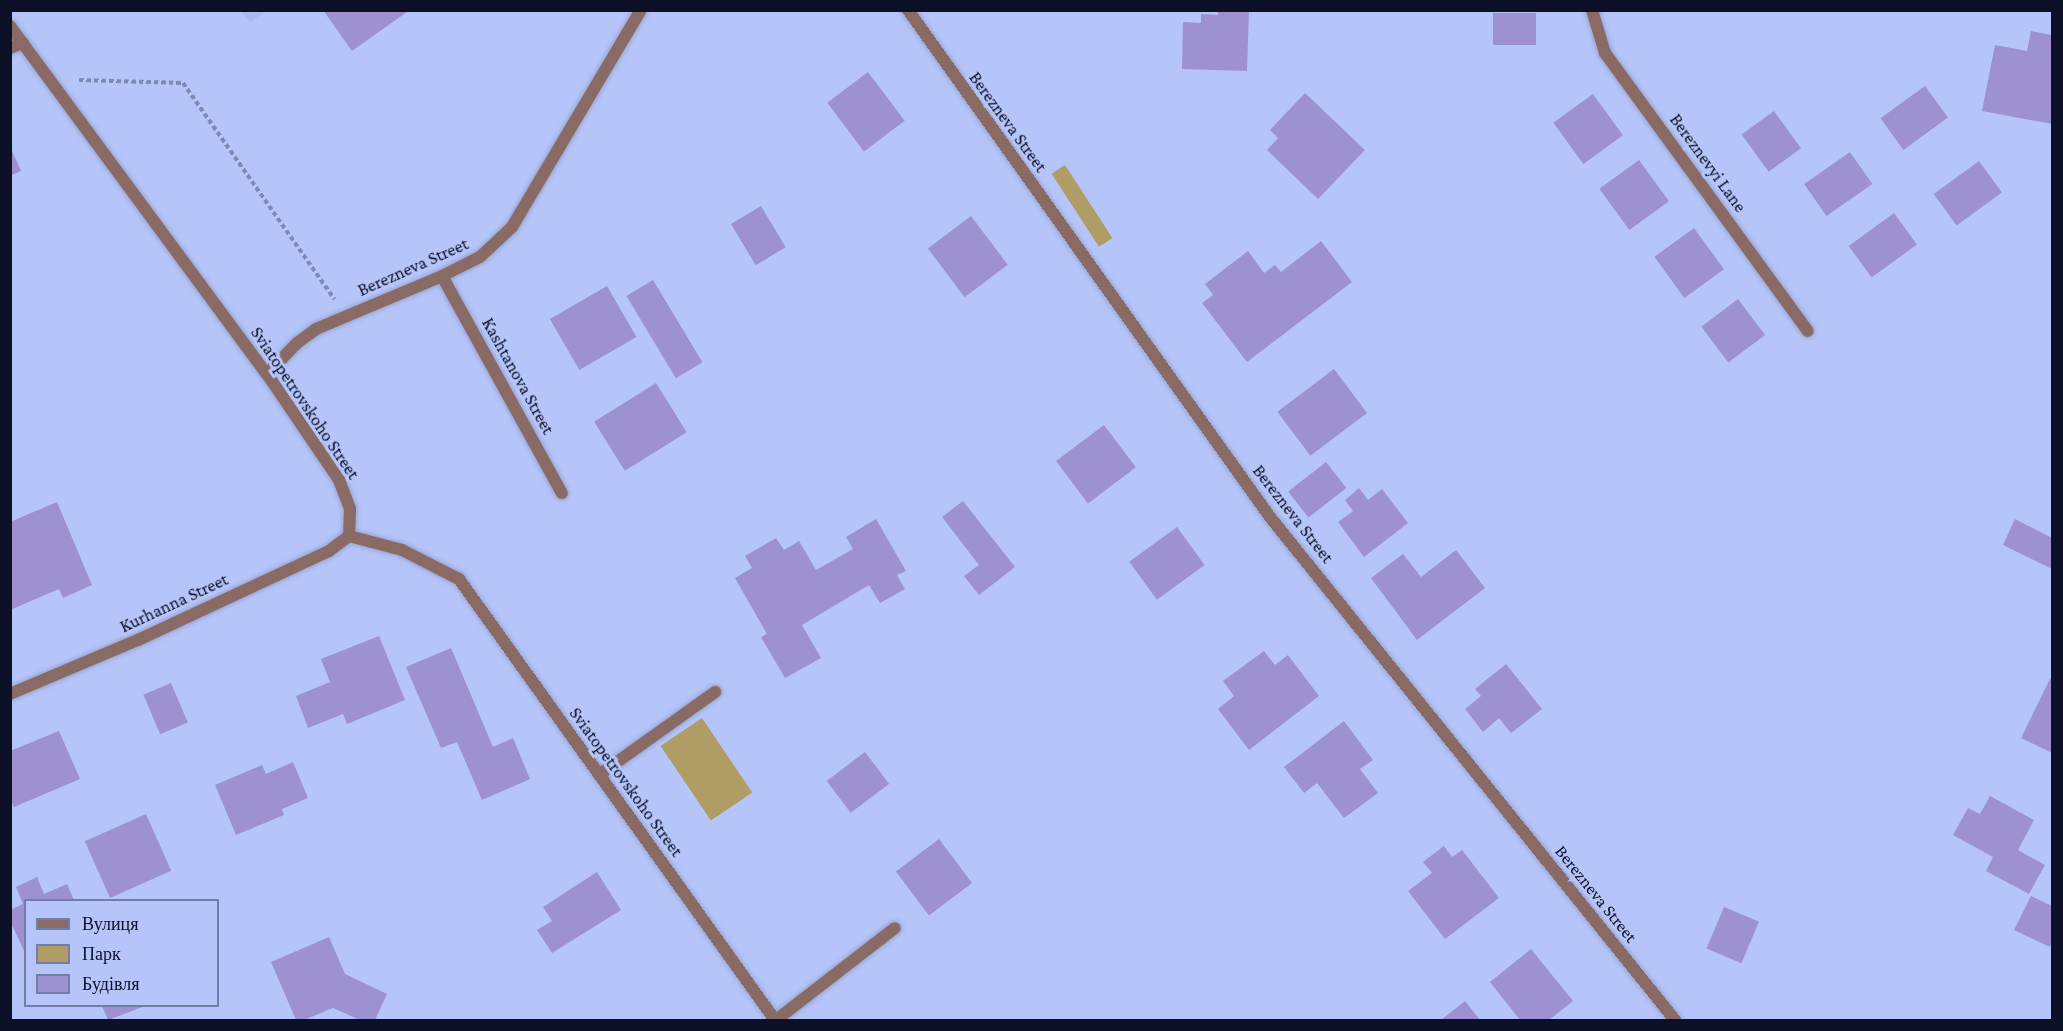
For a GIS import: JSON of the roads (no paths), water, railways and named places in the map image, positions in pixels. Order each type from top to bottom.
[{"type":"street","name":"Berezneva Street","points":[[267,374],[297,343],[316,329],[442,276],[480,257],[512,227],[641,10]]},
{"type":"street","name":"Berezneva Street","points":[[908,10],[1270,516],[1675,1020]]},
{"type":"street","name":"Bereznevyi Lane","points":[[1592,10],[1605,53],[1808,331]]},
{"type":"street","name":"Sviatopetrovskoho Street","points":[[10,26],[267,374],[339,480],[350,509],[348,536],[402,550],[459,579],[776,1020]]},
{"type":"street","points":[[10,48],[23,43]]},
{"type":"street","name":"Kashtanova Street","points":[[442,276],[562,493]]},
{"type":"street","name":"Kurhanna Street","points":[[10,694],[138,640],[329,551],[348,536]]},
{"type":"street","points":[[599,775],[715,692]]},
{"type":"street","points":[[776,1020],[895,928]]}]
